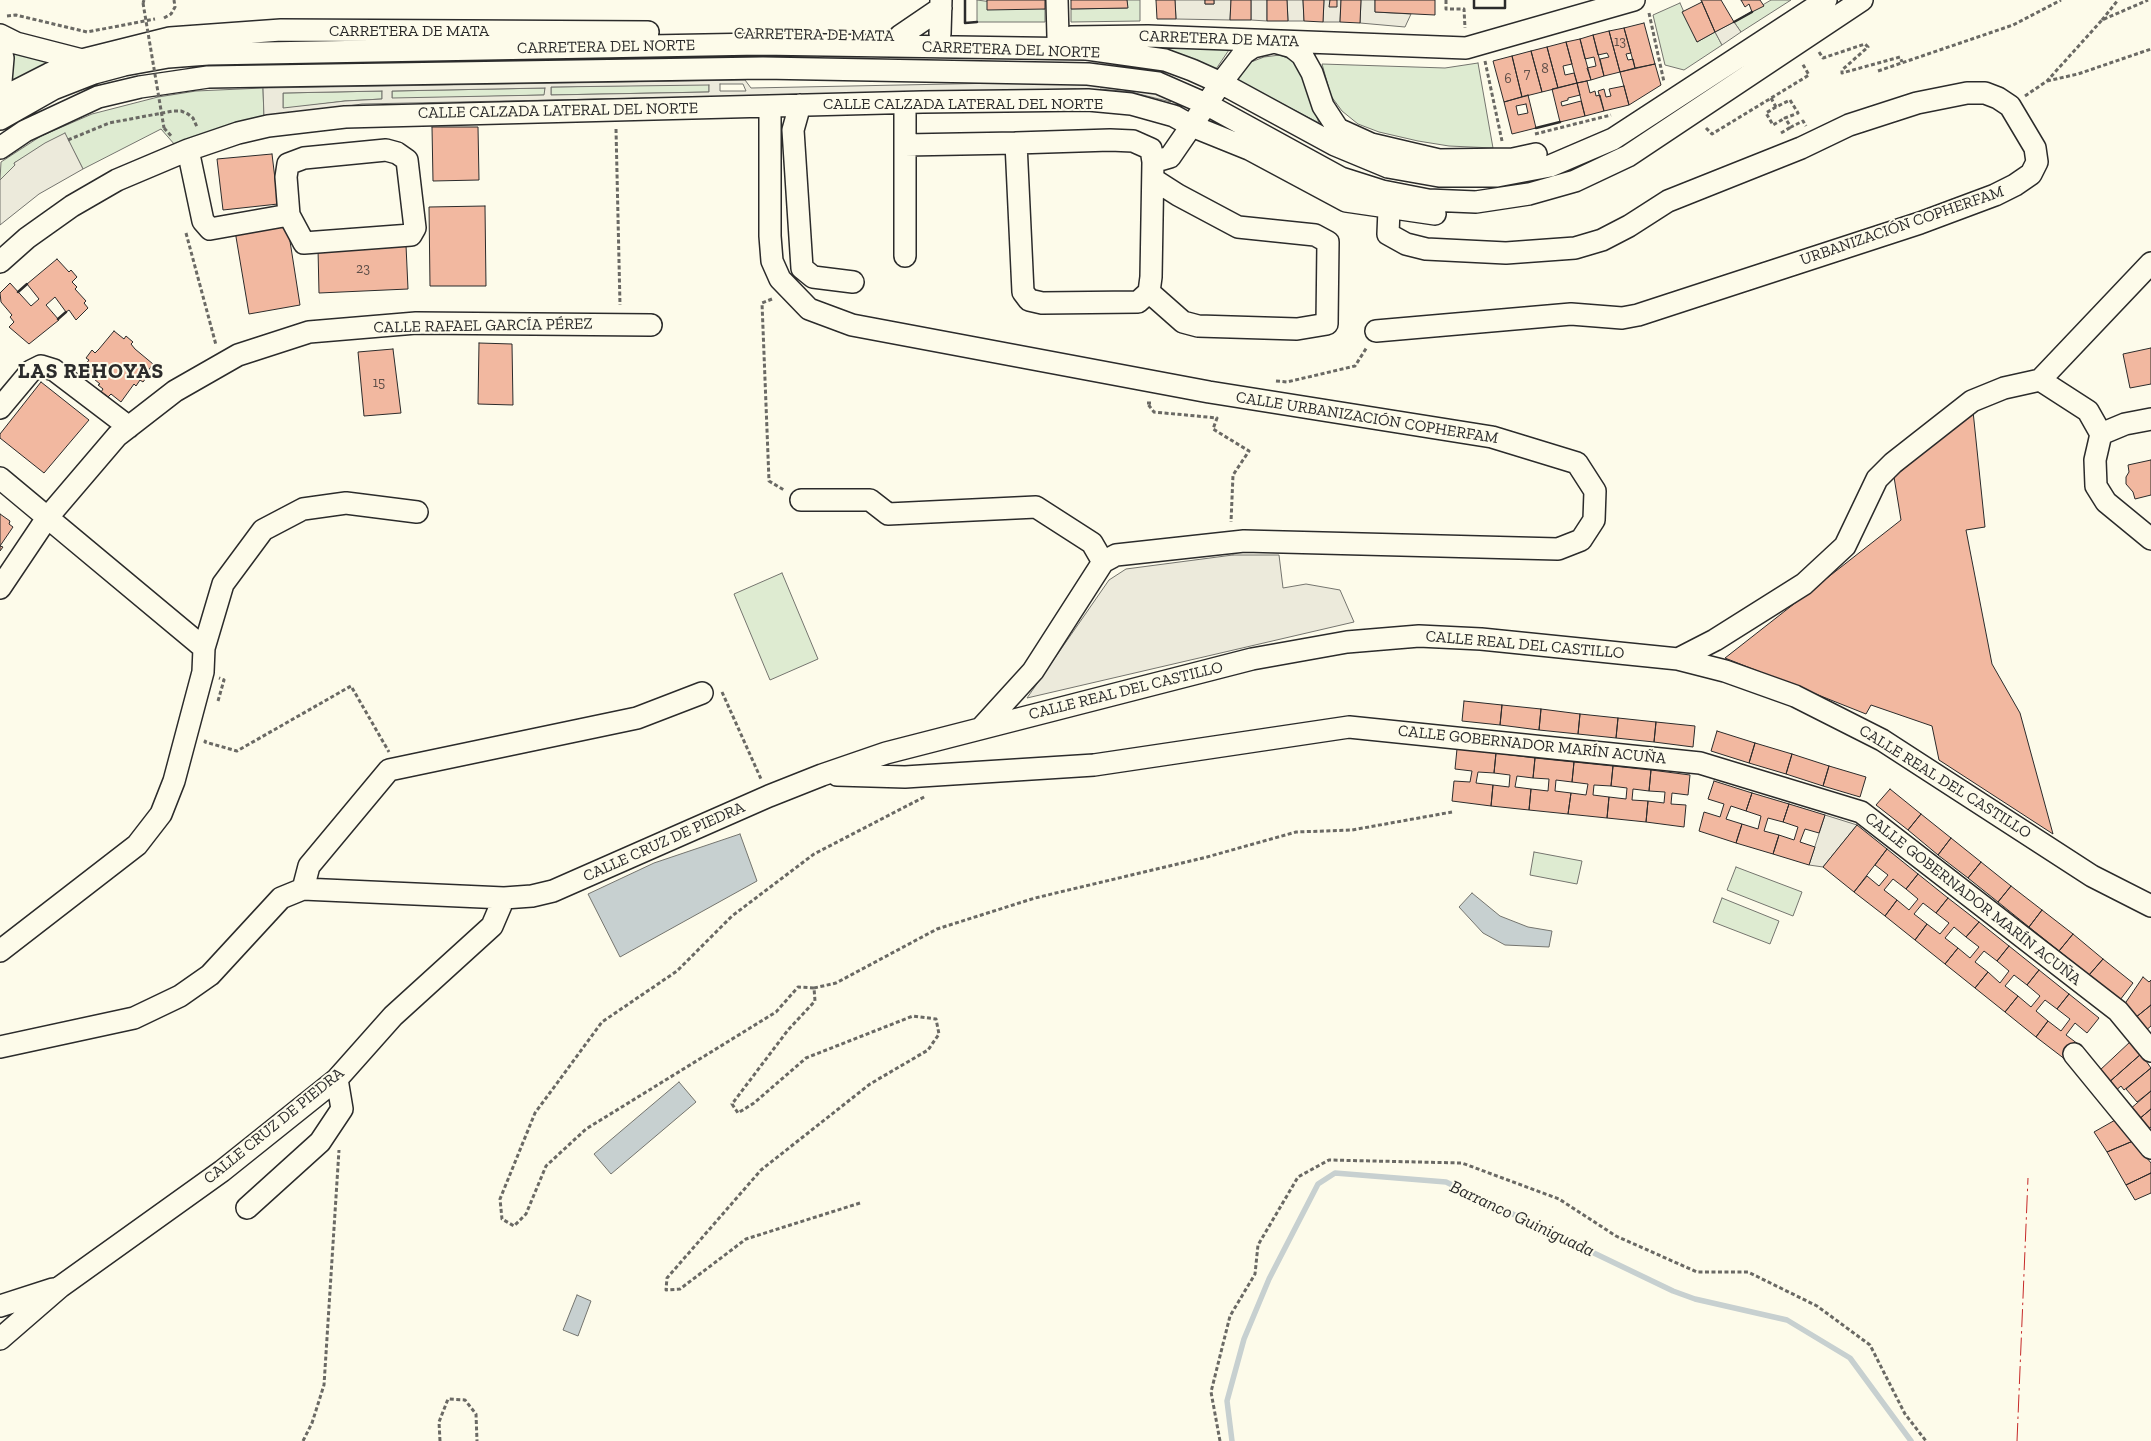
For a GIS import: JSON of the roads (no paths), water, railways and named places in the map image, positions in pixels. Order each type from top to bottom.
[{"type":"street","points":[[1057,0],[1058,37]]},
{"type":"street","points":[[1153,171],[1170,157],[1220,83],[1244,53],[1253,47],[1274,42],[1292,47],[1302,55],[1312,73],[1323,106],[1338,129],[1371,144],[1439,160],[1512,159],[1618,135],[1826,0]]},
{"type":"street","points":[[1529,194],[1575,182],[1628,156],[1862,0]]},
{"type":"street","points":[[940,34],[941,4]]},
{"type":"street","points":[[900,36],[941,4]]},
{"type":"street","name":"CARRETERA DE MATA","points":[[0,100],[48,74],[82,60],[170,38],[281,30],[900,36],[940,34],[1058,37],[1148,36],[1274,42],[1473,46],[1641,5]]},
{"type":"street","points":[[2,27],[16,43],[82,60]]},
{"type":"street","name":"CARRETERA DEL NORTE","points":[[0,119],[53,89],[94,73],[168,57],[208,54],[760,44],[1087,49],[1165,60],[1220,83],[1335,145],[1388,167],[1439,176],[1497,176],[1550,166],[1618,135]]},
{"type":"street","points":[[0,50],[3,58],[0,93]]},
{"type":"street","name":"CARRETERA DEL NORTE","points":[[0,148],[25,131],[98,97],[140,87],[208,77],[762,68],[1088,74],[1158,84],[1206,104],[1341,178],[1382,191],[1428,200],[1476,202],[1529,194]]},
{"type":"street","name":"URBANIZACIÓN COPHERFAM","points":[[1376,331],[1571,314],[1622,318],[1638,315],[1920,223],[1995,195],[2031,174],[2037,162],[2035,148],[2010,106],[1998,98],[1985,94],[1967,93],[1918,103],[1849,125],[1801,148],[1668,200],[1629,226],[1602,240],[1575,248],[1506,254],[1426,249],[1406,244],[1388,234],[1389,209]]},
{"type":"street","name":"CALLE CALZADA LATERAL DEL NORTE","points":[[0,262],[27,238],[72,206],[187,141],[268,126],[345,117],[800,105],[1088,100],[1131,104],[1174,116],[1192,126],[1249,149],[1346,201],[1389,209],[1437,214],[1502,212],[1529,194]]},
{"type":"street","points":[[904,104],[905,256]]},
{"type":"street","points":[[800,105],[793,130],[802,268],[813,277],[853,282]]},
{"type":"street","name":"CALLE URBANIZACIÓN COPHERFAM","points":[[770,106],[770,236],[772,261],[780,279],[809,309],[852,325],[1210,392],[1492,437],[1577,462],[1595,490],[1594,520],[1581,540],[1558,549],[1244,541],[1116,555],[1103,562]]},
{"type":"street","points":[[187,141],[203,221],[210,228],[289,215]]},
{"type":"street","points":[[904,145],[1016,143],[1133,141],[1151,149],[1153,171],[1151,278],[1149,292],[1138,302],[1042,303],[1029,300],[1023,292],[1016,143]]},
{"type":"street","points":[[379,151],[397,153],[407,160],[414,228],[411,235],[304,243],[289,215],[286,177],[288,164],[304,158],[379,151]]},
{"type":"street","points":[[1149,292],[1183,322],[1198,326],[1297,329],[1327,324],[1328,242],[1315,234],[1238,227],[1178,195],[1153,171]]},
{"type":"street","points":[[1678,659],[1715,640],[1804,584],[1845,546],[1877,479],[1893,463],[1972,401],[2004,388],[2040,380],[2151,263]]},
{"type":"street","name":"CALLE RAFAEL GARCÍA PÉREZ","points":[[0,588],[47,518],[117,436],[175,391],[238,355],[309,332],[416,323],[651,325]]},
{"type":"street","points":[[0,408],[30,371],[42,366],[54,370],[128,426]]},
{"type":"street","points":[[2040,380],[2088,411],[2101,434],[2096,460],[2096,486],[2106,502],[2151,539]]},
{"type":"street","points":[[2101,434],[2125,424],[2151,419]]},
{"type":"street","points":[[0,478],[204,648]]},
{"type":"street","points":[[801,500],[870,500],[888,514],[1036,507],[1092,542],[1103,562],[1033,671],[982,727]]},
{"type":"street","points":[[0,950],[137,845],[161,814],[174,781],[203,672],[204,648],[223,584],[263,530],[303,509],[346,503],[417,512]]},
{"type":"street","name":"CALLE REAL DEL CASTILLO","points":[[822,775],[886,753],[982,727],[1252,659],[1347,642],[1419,636],[1481,639],[1678,659],[1725,671],[1795,696],[1882,740],[2092,876],[2151,906]]},
{"type":"street","points":[[0,1047],[134,1018],[180,996],[210,975],[281,898],[303,889],[309,866],[390,770],[637,718],[702,692]]},
{"type":"street","name":"CALLE GOBERNADOR MARÍN ACUÑA","points":[[822,775],[905,777],[1094,765],[1349,727],[1700,763],[1861,812],[2118,1011],[2151,1051]]},
{"type":"street","name":"CALLE CRUZ DE PIEDRA","points":[[303,889],[504,898],[532,896],[553,891],[769,796],[822,775]]},
{"type":"street","name":"CALLE CRUZ DE PIEDRA","points":[[60,1287],[222,1171],[337,1079],[393,1016],[492,926],[504,898]]},
{"type":"street","points":[[2074,1054],[2151,1148]]},
{"type":"street","points":[[247,1208],[320,1142],[342,1109],[337,1079]]},
{"type":"street","points":[[0,1306],[60,1287]]},
{"type":"street","points":[[0,1339],[60,1287]]},
{"type":"waterway","name":"Barranco Guiniguada","points":[[1232,1441],[1227,1401],[1244,1339],[1269,1279],[1318,1184],[1335,1173],[1446,1182],[1673,1291],[1695,1299],[1787,1320],[1850,1358],[1911,1441]]},
{"type":"district","name":"LAS REHOYAS","points":[[91,372]]}]
